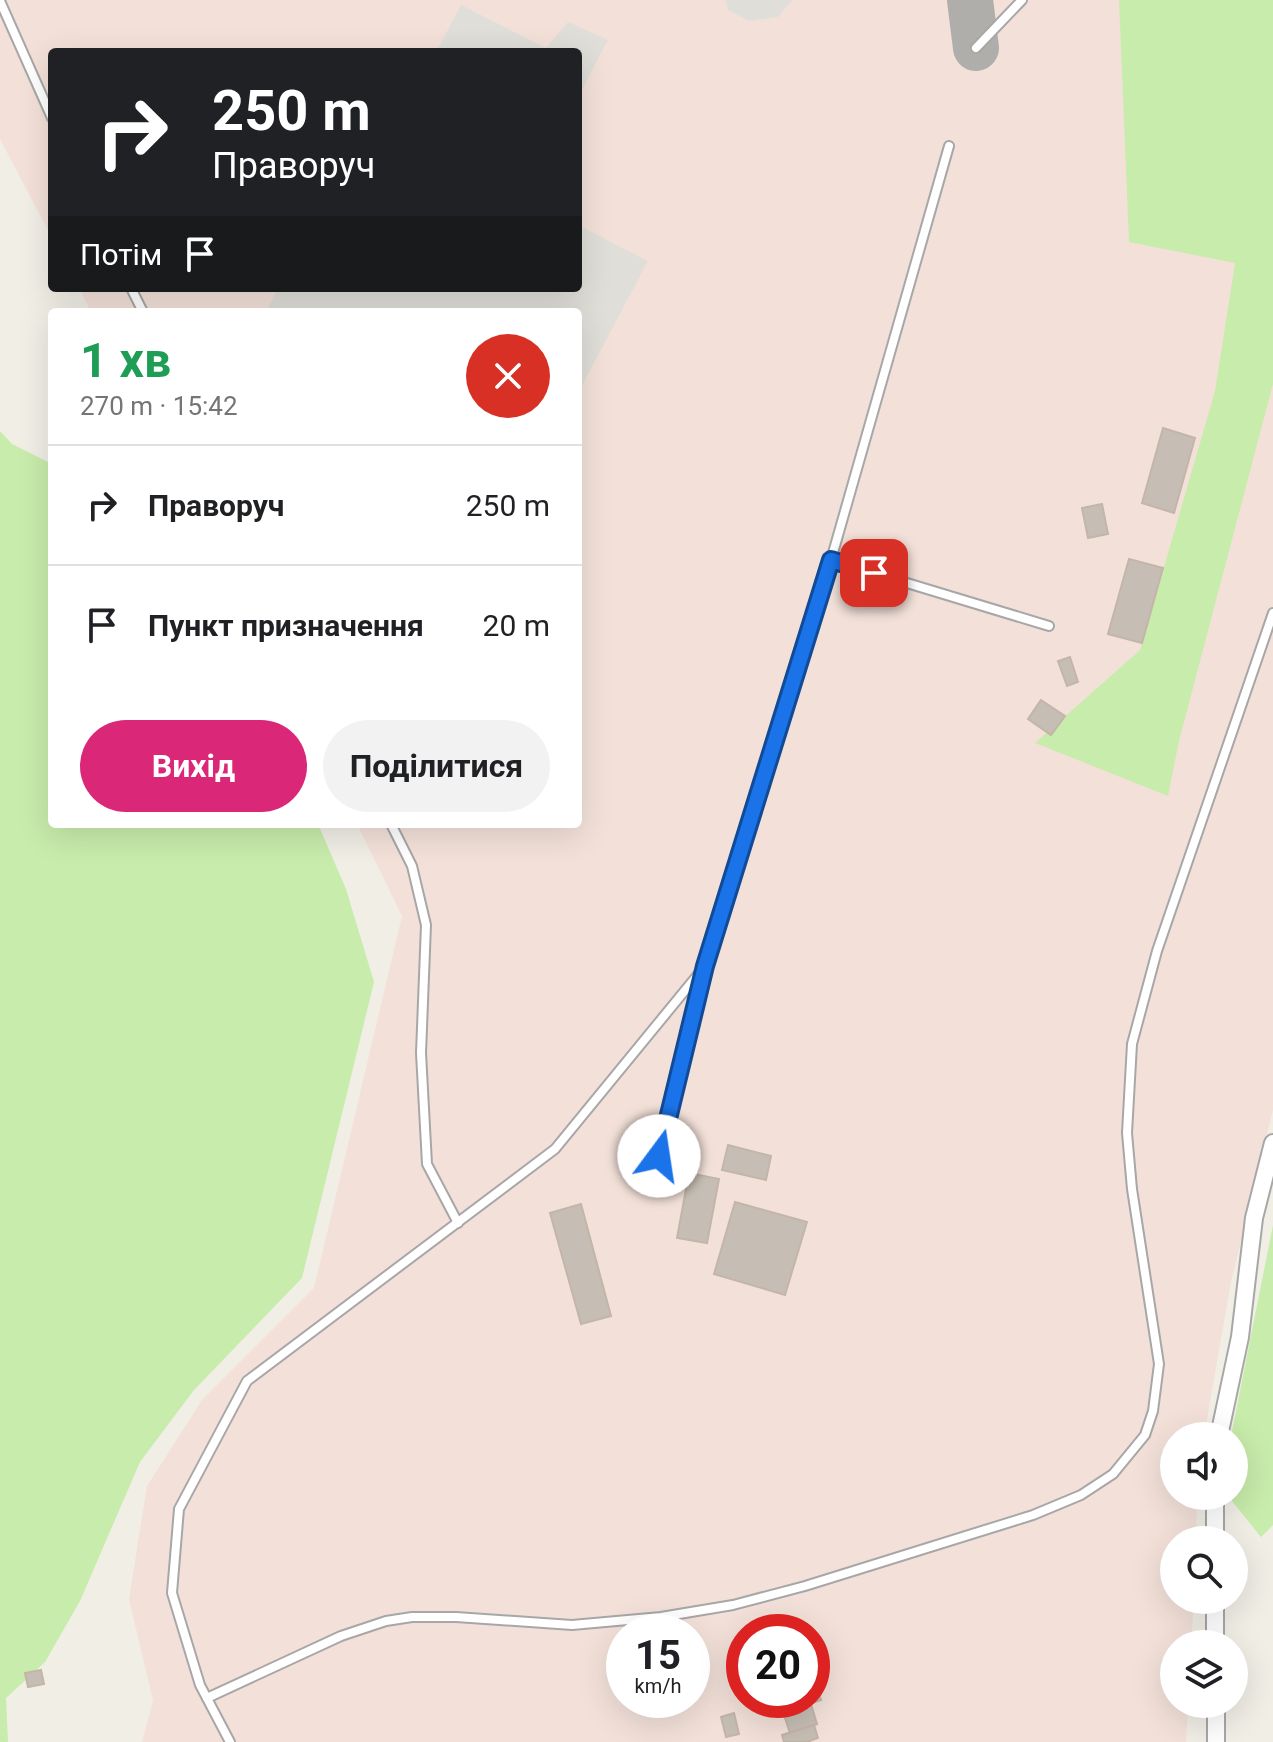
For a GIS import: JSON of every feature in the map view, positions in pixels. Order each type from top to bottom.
[{"type":"street","points":[[1222,1422],[1240,1337],[1254,1218],[1273,1143]]},
{"type":"street","points":[[1216,1718],[1216,1742]]},
{"type":"lane","points":[[976,48],[1022,0]]},
{"type":"lane","points":[[0,1],[48,109]]},
{"type":"lane","points":[[659,1156],[705,966],[831,560],[949,146]]},
{"type":"lane","points":[[831,560],[1049,626]]},
{"type":"lane","points":[[207,1698],[341,1636],[386,1621],[412,1617],[456,1617],[572,1625],[661,1617],[733,1605],[805,1586],[1033,1515],[1081,1495],[1113,1474],[1145,1435],[1153,1411],[1159,1364],[1132,1189],[1127,1133],[1132,1044],[1157,951],[1273,613]]},
{"type":"lane","points":[[393,828],[412,866],[426,925],[421,1053],[427,1164],[458,1223]]},
{"type":"lane","points":[[230,1742],[200,1685],[172,1593],[179,1509],[247,1381],[555,1149],[705,966]]},
{"type":"shaded area","points":[[0,0],[1273,0],[1273,1110],[1231,1282],[1206,1422],[1160,1422],[1160,1510],[1197,1510],[1196,1526],[1160,1526],[1160,1614],[1193,1614],[1192,1630],[1160,1630],[1160,1718],[1187,1718],[1186,1742],[142,1742],[153,1701],[129,1599],[147,1486],[202,1400],[314,1288],[402,916],[359,828],[582,828],[582,308],[89,308],[81,292],[582,292],[582,48],[48,48],[48,230],[0,139]]},
{"type":"shaded area","points":[[726,0],[796,0],[791,1],[778,17],[749,21],[728,10]]},
{"type":"shaded area","points":[[461,5],[546,48],[438,48]]},
{"type":"shaded area","points":[[568,22],[608,40],[582,89],[582,48],[546,48]]},
{"type":"shaded area","points":[[582,227],[648,261],[582,385],[582,308],[268,308],[276,292],[582,292]]},
{"type":"green space","points":[[1119,0],[1273,0],[1273,384],[1179,741],[1168,796],[1035,743],[1140,650],[1215,391],[1235,263],[1129,242]]},
{"type":"green space","points":[[0,431],[12,444],[48,462],[48,828],[320,828],[346,889],[374,982],[302,1278],[194,1390],[140,1462],[80,1601],[45,1662],[6,1698],[8,1742],[0,1742]]},
{"type":"green space","points":[[1273,1225],[1273,1525],[1261,1537],[1239,1510],[1248,1510],[1248,1422],[1234,1422]]},
{"type":"building","points":[[1163,428],[1195,438],[1174,513],[1142,503]]},
{"type":"building","points":[[1102,504],[1108,534],[1088,538],[1082,508]]},
{"type":"building","points":[[1129,559],[1163,568],[1142,643],[1108,634]]},
{"type":"building","points":[[1070,657],[1078,682],[1067,686],[1058,661]]},
{"type":"building","points":[[1041,700],[1065,716],[1051,735],[1028,719]]},
{"type":"building","points":[[728,1145],[771,1156],[766,1180],[722,1170]]},
{"type":"building","points":[[689,1173],[719,1179],[707,1243],[677,1238]]},
{"type":"building","points":[[735,1202],[807,1222],[785,1295],[714,1274]]},
{"type":"building","points":[[581,1204],[611,1316],[581,1324],[550,1213]]},
{"type":"building","points":[[41,1670],[44,1684],[28,1687],[25,1673]]},
{"type":"building","points":[[721,1717],[735,1718],[739,1734],[726,1737]]},
{"type":"building","points":[[785,1718],[815,1718],[817,1724],[790,1733]]},
{"type":"building","points":[[814,1725],[818,1738],[807,1742],[784,1742],[782,1735]]},
{"type":"taxiway","points":[[970,0],[976,48]]},
{"type":"route","points":[[659,1156],[705,966],[831,560],[874,573]]}]
